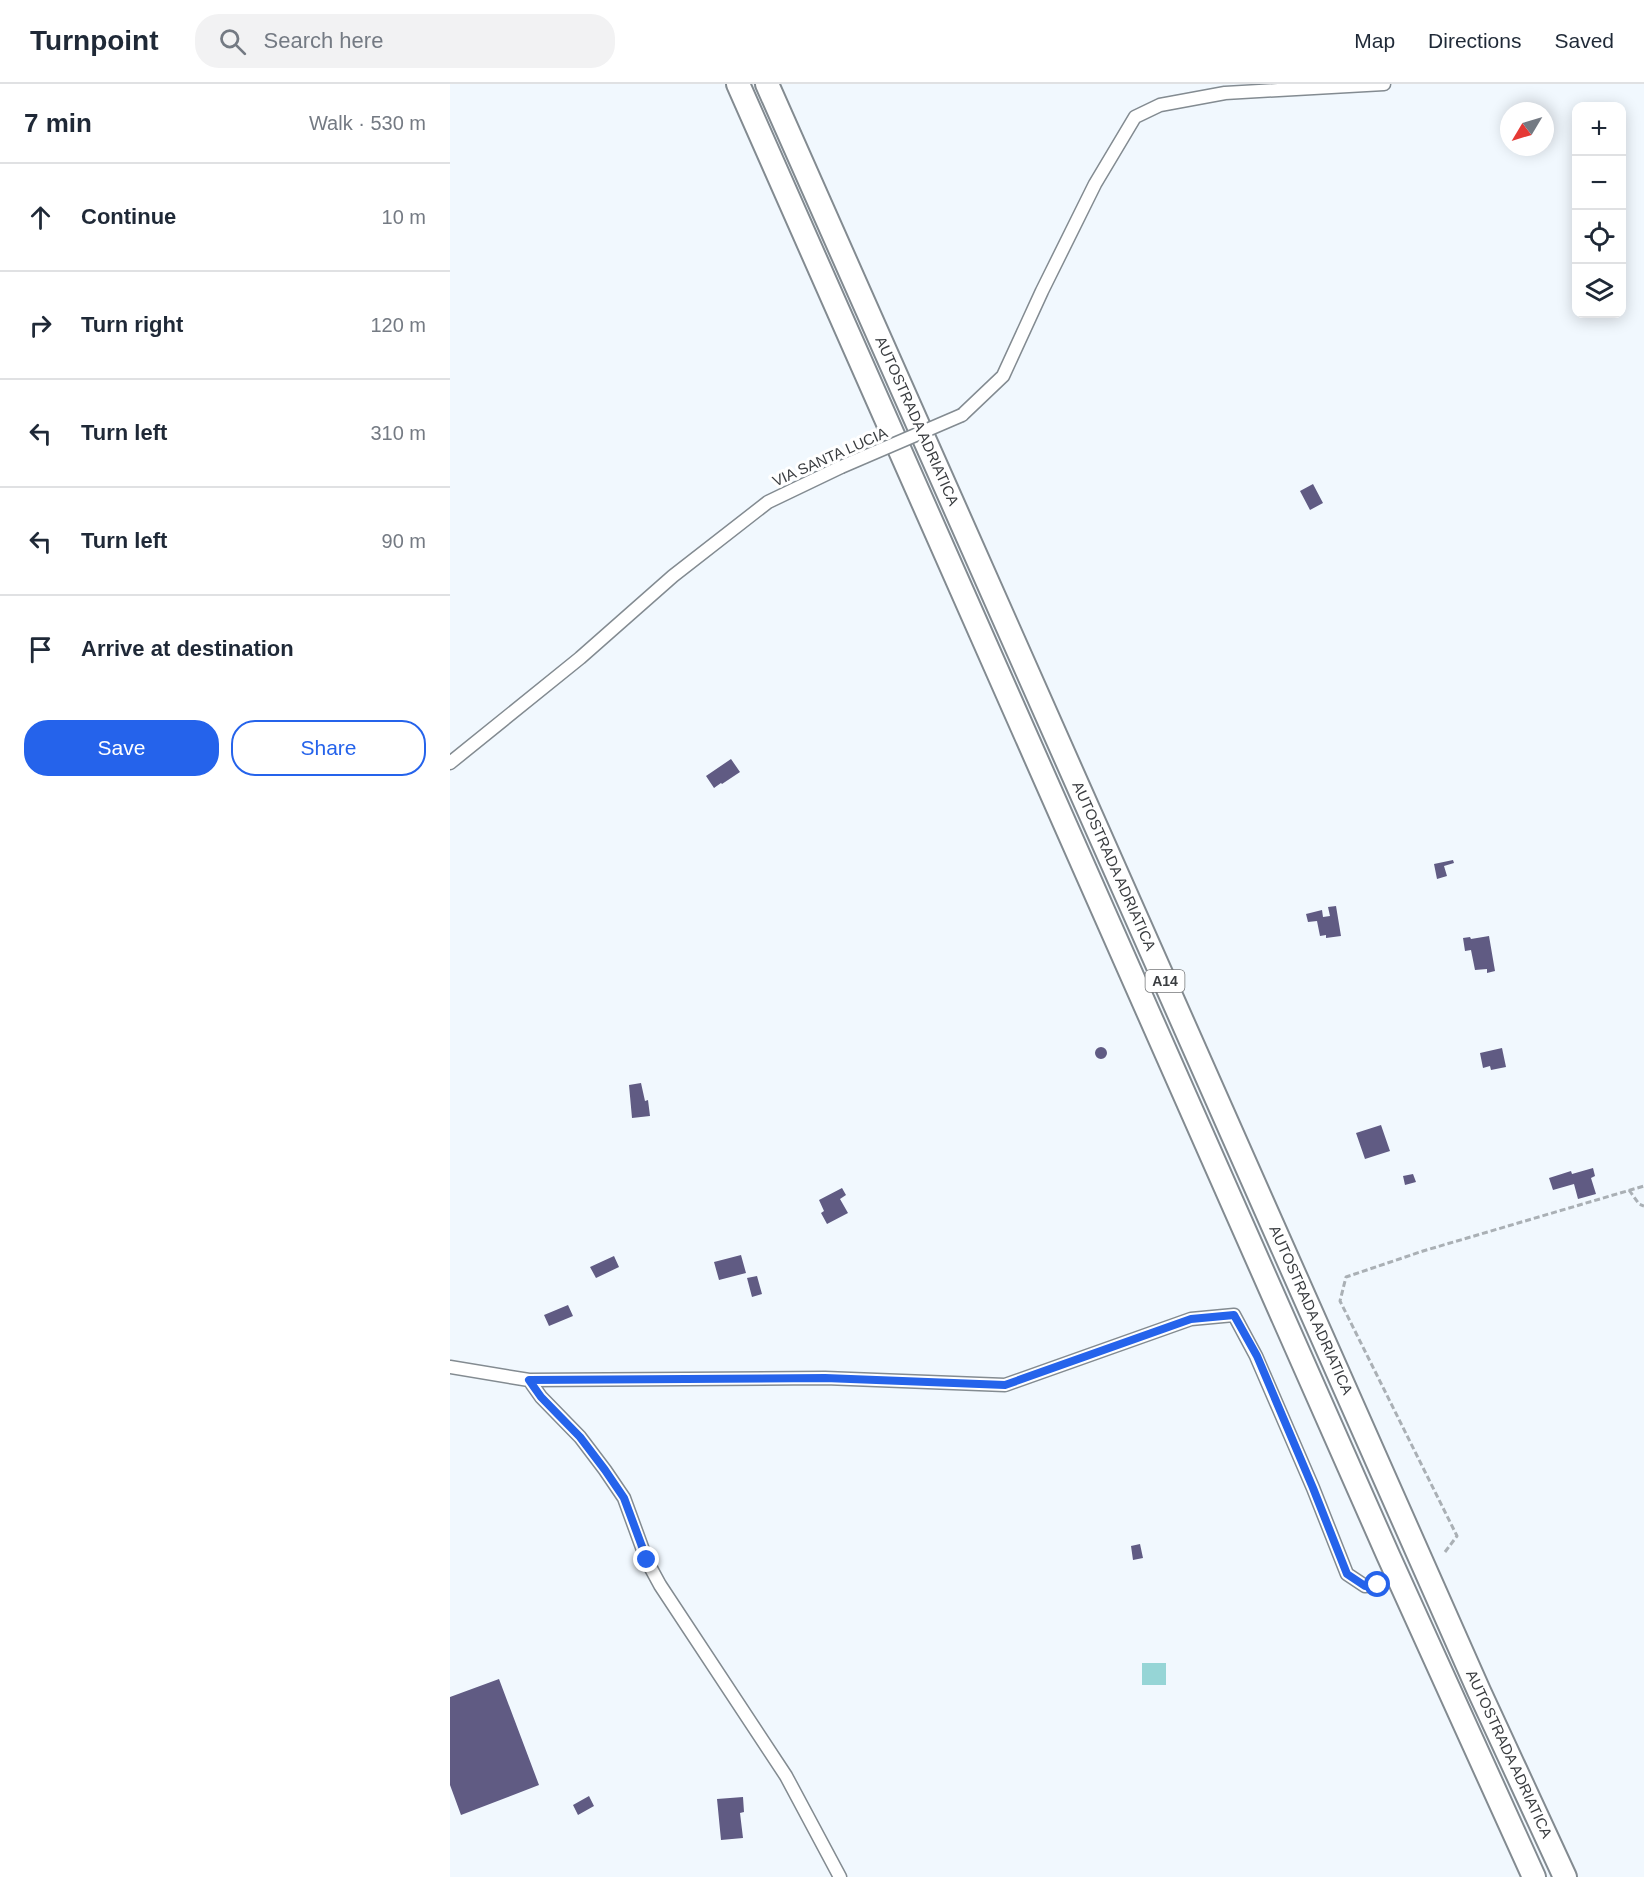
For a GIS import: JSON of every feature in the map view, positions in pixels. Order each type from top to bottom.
[{"type":"highway","name":"AUTOSTRADA ADRIATICA","points":[[738,84],[1384,1544],[1534,1877]]},
{"type":"highway","name":"AUTOSTRADA ADRIATICA","points":[[767,84],[1479,1691],[1565,1877]]},
{"type":"street","name":"VIA SANTA LUCIA","points":[[450,763],[580,658],[673,576],[768,502],[841,467],[962,415],[1003,376],[1095,184],[1135,117],[1160,105],[1225,93],[1384,84]]},
{"type":"street","points":[[450,1367],[529,1380],[825,1378],[1005,1385],[1191,1319],[1234,1315],[1257,1356],[1347,1574],[1365,1586],[1378,1585]]},
{"type":"street","points":[[529,1380],[541,1397],[580,1437],[624,1498],[647,1560],[660,1585],[786,1776],[840,1877]]},
{"type":"path","points":[[1446,1552],[1457,1536],[1340,1300],[1346,1277],[1422,1251],[1644,1186]]},
{"type":"path","points":[[1629,1190],[1639,1204],[1644,1206]]},
{"type":"water","points":[[1142,1663],[1166,1663],[1166,1685],[1142,1685]]},
{"type":"building","points":[[1313,484],[1323,503],[1310,510],[1300,491]]},
{"type":"building","points":[[731,759],[740,772],[714,788],[706,776]]},
{"type":"building","points":[[1453,860],[1454,863],[1444,866],[1447,876],[1437,879],[1434,864]]},
{"type":"building","points":[[1336,906],[1341,936],[1326,938],[1326,935],[1320,936],[1317,921],[1308,922],[1306,914],[1322,910],[1323,917],[1330,916],[1328,907]]},
{"type":"building","points":[[1489,936],[1495,971],[1487,973],[1487,969],[1475,970],[1471,950],[1465,951],[1463,938]]},
{"type":"building","points":[[1101,1047],[1107,1053],[1101,1059],[1095,1053]]},
{"type":"building","points":[[1502,1048],[1506,1067],[1491,1070],[1490,1066],[1483,1068],[1480,1053]]},
{"type":"building","points":[[641,1083],[645,1101],[648,1100],[650,1116],[632,1118],[629,1085]]},
{"type":"building","points":[[1381,1125],[1390,1151],[1365,1159],[1356,1133]]},
{"type":"building","points":[[1593,1168],[1595,1176],[1591,1178],[1596,1194],[1578,1199],[1574,1184],[1553,1190],[1549,1178],[1571,1171],[1572,1174]]},
{"type":"building","points":[[1413,1174],[1416,1182],[1405,1185],[1403,1176]]},
{"type":"building","points":[[842,1188],[846,1195],[840,1199],[848,1213],[827,1224],[821,1213],[824,1211],[819,1200]]},
{"type":"building","points":[[741,1255],[746,1273],[719,1280],[714,1262]]},
{"type":"building","points":[[614,1256],[619,1267],[596,1278],[590,1267]]},
{"type":"building","points":[[757,1276],[762,1294],[752,1297],[747,1278]]},
{"type":"building","points":[[568,1305],[573,1316],[549,1326],[544,1315]]},
{"type":"building","points":[[1140,1544],[1143,1558],[1133,1560],[1131,1546]]},
{"type":"building","points":[[499,1679],[539,1785],[461,1815],[450,1785],[450,1697]]},
{"type":"building","points":[[589,1796],[594,1806],[578,1815],[573,1805]]},
{"type":"building","points":[[743,1797],[744,1812],[740,1813],[743,1838],[721,1840],[717,1799]]},
{"type":"route","points":[[647,1560],[624,1498],[580,1437],[541,1397],[529,1380],[825,1378],[1005,1385],[1191,1319],[1234,1315],[1257,1356],[1347,1574],[1365,1586],[1378,1585]]}]
